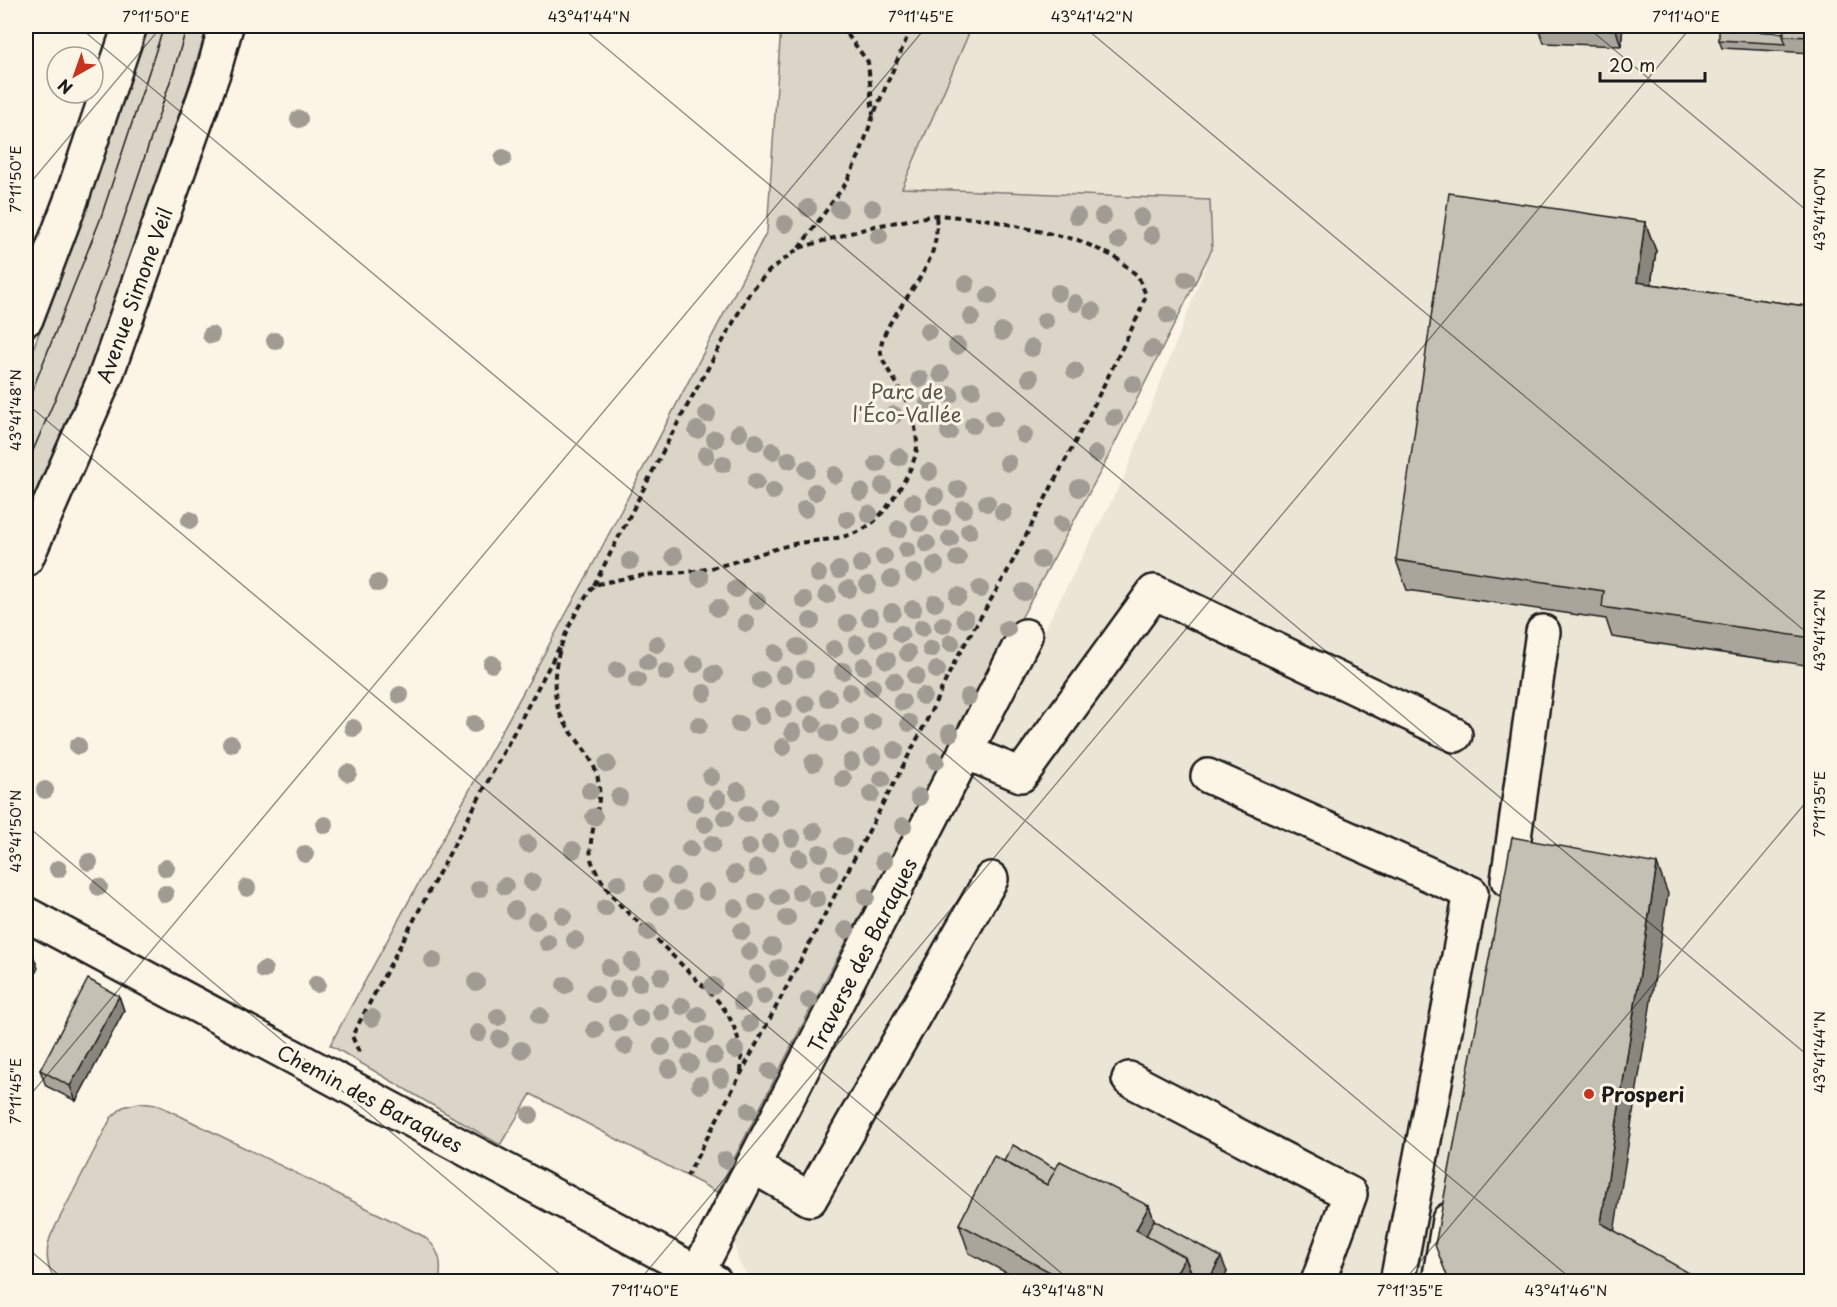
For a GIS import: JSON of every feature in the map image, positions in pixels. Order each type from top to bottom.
[{"type":"main road","points":[[26,319],[70,203],[130,26]]},
{"type":"main road","name":"Avenue Simone Veil","points":[[26,559],[105,378],[213,73],[226,26]]},
{"type":"main road","points":[[965,752],[1021,775],[1154,592],[1455,735]]},
{"type":"main road","points":[[1503,909],[1543,632]]},
{"type":"main road","name":"Traverse des Baraques","points":[[706,1277],[753,1166],[1025,636]]},
{"type":"main road","points":[[1208,776],[1471,893],[1397,1281]]},
{"type":"main road","points":[[753,1166],[810,1199],[991,879]]},
{"type":"main road","name":"Chemin des Baraques","points":[[26,914],[706,1277]]},
{"type":"main road","points":[[1129,1079],[1350,1194],[1318,1281]]},
{"type":"main road","points":[[1439,1281],[1455,1188]]},
{"type":"path","points":[[842,26],[868,62],[873,116]]},
{"type":"path","points":[[356,1091],[365,1066],[352,1036],[577,609],[594,585],[675,428],[750,292],[769,271],[799,248],[846,183],[912,26]]},
{"type":"path","points":[[687,1176],[924,726],[956,659],[1006,574],[1088,417],[1139,314],[1146,295],[1138,276],[1115,257],[1078,240],[985,219],[936,215],[875,226],[799,248]]},
{"type":"path","points":[[594,585],[644,576],[706,569],[795,544],[829,540],[868,527],[878,518],[892,502],[912,466],[917,448],[911,412],[887,368],[880,348],[884,333],[930,261],[938,230],[936,215]]},
{"type":"path","points":[[563,639],[556,664],[555,691],[559,713],[570,732],[589,756],[596,771],[600,789],[591,860],[614,898],[703,986],[728,1015],[740,1046],[742,1061],[740,1075]]},
{"type":"shaded area","points":[[972,26],[1811,26],[1811,1281],[752,1282],[739,1263],[733,1240],[737,1217],[1124,477],[1212,249],[1210,200],[901,188]]},
{"type":"green space","points":[[146,26],[208,26],[140,236],[91,370],[26,521],[26,368],[85,210]]},
{"type":"green space","name":"Parc de l'Éco-Vallée","points":[[781,26],[972,26],[902,188],[1210,200],[1212,249],[1103,467],[826,979],[717,1192],[531,1094],[500,1145],[330,1045],[590,570],[767,231]]},
{"type":"green space","points":[[139,1103],[158,1105],[423,1236],[433,1245],[438,1256],[439,1281],[56,1281],[50,1271],[48,1259],[51,1235],[111,1118],[123,1107]]},
{"type":"building","points":[[1616,26],[1616,30],[1538,27]]},
{"type":"building","points":[[1784,26],[1812,27],[1812,37],[1783,36]]},
{"type":"building","points":[[1719,29],[1784,33],[1786,44],[1719,40]]},
{"type":"building","points":[[1449,193],[1645,222],[1637,282],[1812,307],[1812,638],[1602,607],[1604,591],[1396,560]]},
{"type":"building","points":[[1512,837],[1657,864],[1601,1223],[1703,1281],[1449,1281],[1435,1245]]},
{"type":"building","points":[[88,979],[119,996],[70,1086],[40,1070]]},
{"type":"building","points":[[1013,1145],[1056,1169],[1047,1185],[1004,1161]]},
{"type":"building","points":[[994,1156],[1047,1185],[1060,1161],[1149,1206],[1136,1230],[1185,1257],[1172,1281],[1067,1281],[959,1224]]},
{"type":"building","points":[[1154,1220],[1221,1257],[1208,1281],[1191,1271],[1185,1257],[1146,1236]]},
{"type":"tram line","points":[[26,406],[100,220],[164,26]]},
{"type":"tram line","points":[[26,467],[70,364],[120,230],[187,26]]},
{"type":"place","name":"Prosperi","points":[[1589,1094]]}]
